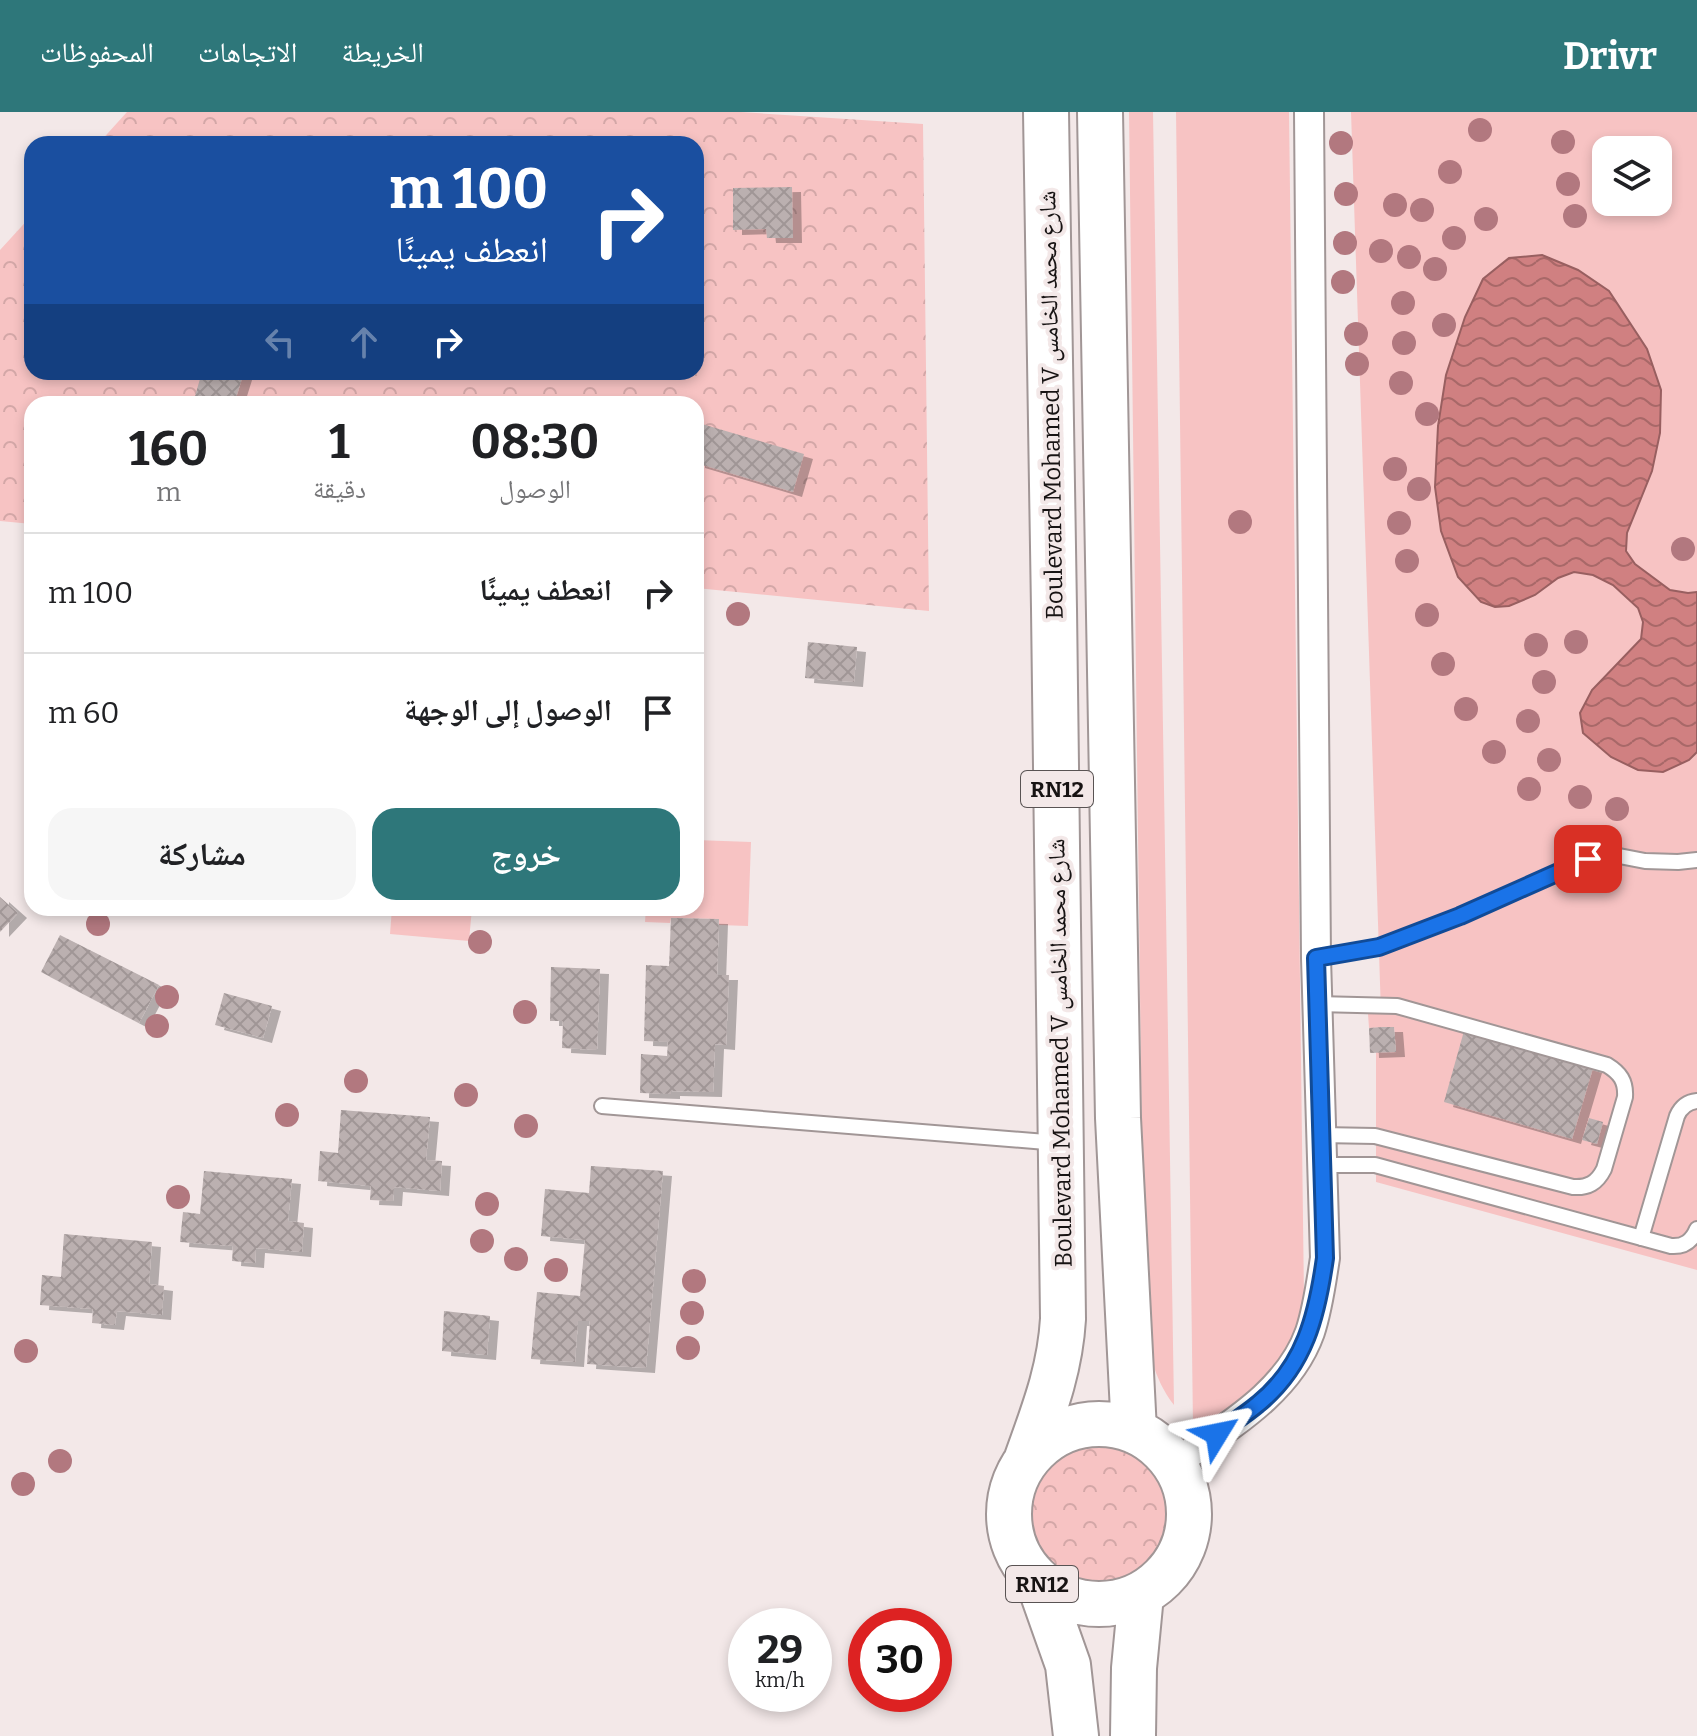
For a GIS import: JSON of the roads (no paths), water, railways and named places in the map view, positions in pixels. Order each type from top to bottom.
[{"type":"main road","name":"Boulevard Mohamed V شارع محمد الخامس","points":[[1026,1461],[1051,1393],[1062,1341],[1062,1144],[1046,112]]},
{"type":"main road","name":"RN12","points":[[1100,112],[1118,1118],[1134,1431]]},
{"type":"main road","name":"RN12","points":[[1039,1583],[1071,1600],[1106,1604],[1141,1595],[1165,1576],[1182,1551],[1189,1522],[1186,1492],[1174,1464],[1156,1444],[1134,1431],[1105,1424],[1074,1428],[1047,1440],[1026,1461],[1011,1491],[1009,1524],[1019,1556],[1039,1583],[1068,1665],[1076,1736]]},
{"type":"main road","points":[[1133,1736],[1135,1657],[1141,1595]]},
{"type":"street","points":[[1174,1464],[1259,1403],[1289,1372],[1309,1334],[1319,1299],[1325,1258],[1316,958],[1309,112]]},
{"type":"lane","points":[[1316,958],[1379,947],[1460,916],[1588,859],[1614,855],[1645,861],[1697,860]]},
{"type":"lane","points":[[1317,1004],[1397,1006],[1607,1065],[1616,1070],[1625,1087],[1625,1097],[1604,1169],[1599,1178],[1583,1188],[1375,1136],[1321,1135]]},
{"type":"lane","points":[[1641,1238],[1677,1116],[1687,1103],[1697,1101]]},
{"type":"lane","points":[[602,1106],[1062,1144]]},
{"type":"lane","points":[[1322,1165],[1375,1165],[1679,1247],[1692,1239],[1697,1229]]},
{"type":"water","points":[[1542,255],[1578,270],[1609,291],[1647,349],[1661,390],[1660,433],[1652,471],[1627,533],[1626,551],[1635,564],[1670,590],[1697,592],[1697,752],[1689,760],[1663,772],[1638,770],[1611,757],[1583,733],[1580,713],[1592,690],[1641,639],[1643,622],[1638,608],[1613,585],[1593,575],[1574,572],[1509,606],[1495,607],[1481,602],[1458,577],[1441,531],[1435,487],[1438,426],[1446,375],[1465,317],[1483,279],[1509,258]]}]
